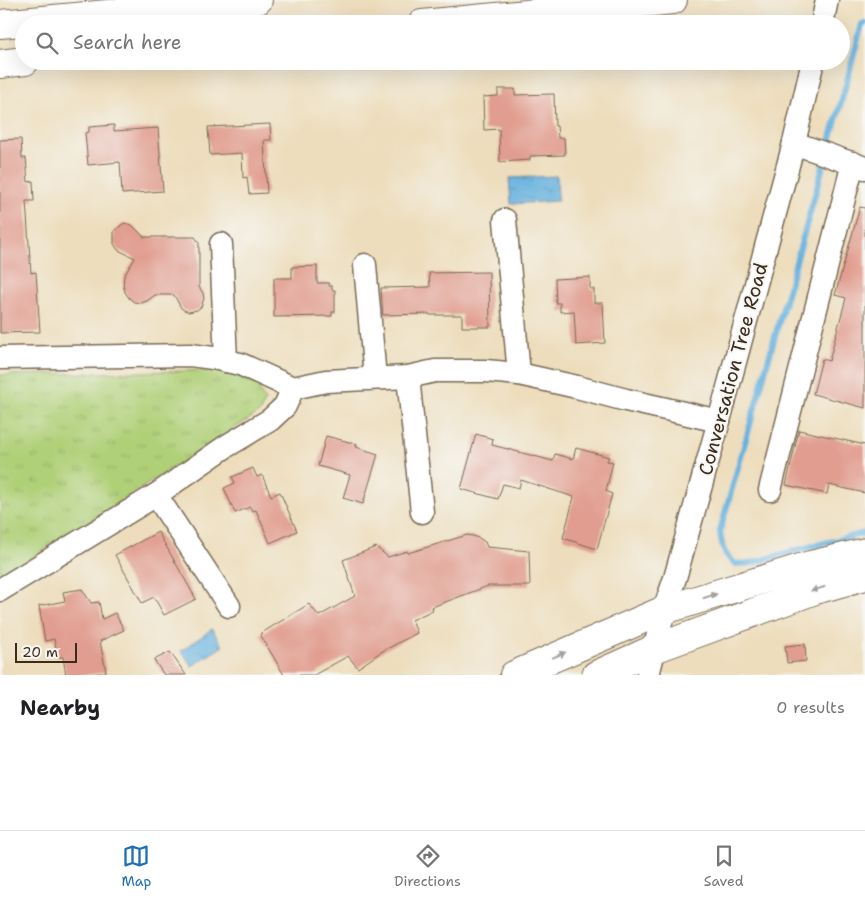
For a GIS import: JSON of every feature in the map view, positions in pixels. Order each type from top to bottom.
[{"type":"main road","points":[[97,15],[258,0]]},
{"type":"main road","points":[[516,15],[673,0]]},
{"type":"main road","points":[[0,24],[15,23]]},
{"type":"main road","points":[[0,64],[15,62]]},
{"type":"main road","points":[[514,675],[664,610],[810,565],[865,552]]},
{"type":"main road","points":[[596,675],[651,662],[815,590],[865,576]]},
{"type":"street","points":[[824,15],[827,0]]},
{"type":"street","name":"Conversation Tree Road","points":[[651,662],[664,610],[675,578],[719,421],[802,145],[812,70]]},
{"type":"street","points":[[770,490],[853,163],[802,145]]},
{"type":"street","points":[[505,220],[519,374]]},
{"type":"street","points":[[221,244],[226,361]]},
{"type":"street","points":[[365,265],[376,378]]},
{"type":"street","points":[[0,358],[190,355],[240,364],[292,388],[326,381],[408,377],[435,371],[486,371],[519,374],[719,421]]},
{"type":"street","points":[[408,377],[422,512]]},
{"type":"street","points":[[0,590],[156,495],[225,447],[270,420],[285,406],[292,388]]},
{"type":"street","points":[[156,495],[229,606]]},
{"type":"green space","points":[[226,370],[256,383],[265,401],[260,412],[0,578],[0,375]]},
{"type":"water","points":[[557,176],[558,201],[511,204],[509,178]]},
{"type":"water","points":[[212,629],[223,646],[192,666],[181,651]]},
{"type":"building","points":[[498,89],[515,89],[515,95],[554,94],[555,126],[557,126],[558,138],[564,138],[565,155],[530,156],[530,160],[500,162],[499,129],[484,130],[483,97],[498,96]]},
{"type":"building","points":[[270,124],[271,140],[264,140],[267,193],[249,194],[247,177],[243,178],[242,153],[210,155],[208,127]]},
{"type":"building","points":[[114,125],[114,131],[158,128],[163,191],[122,194],[120,162],[88,165],[85,133],[89,132],[89,127]]},
{"type":"building","points":[[21,139],[22,158],[26,158],[28,182],[33,181],[34,201],[26,201],[31,273],[36,272],[40,332],[0,333],[0,140]]},
{"type":"building","points":[[860,207],[865,208],[865,408],[813,394],[822,359],[829,361],[846,298],[835,295]]},
{"type":"building","points":[[124,223],[132,225],[144,237],[195,237],[199,243],[199,287],[204,299],[201,307],[189,312],[184,310],[174,295],[155,295],[141,303],[134,302],[129,298],[123,285],[124,276],[135,258],[118,250],[114,244],[114,231]]},
{"type":"building","points":[[317,266],[317,283],[329,283],[329,286],[332,286],[332,290],[335,290],[335,312],[332,312],[332,316],[274,317],[274,278],[292,278],[292,267]]},
{"type":"building","points":[[489,272],[490,327],[462,327],[462,315],[383,315],[381,288],[430,287],[429,273]]},
{"type":"building","points":[[590,277],[590,289],[594,289],[594,303],[603,303],[605,343],[576,345],[574,311],[560,312],[560,303],[556,303],[555,279]]},
{"type":"building","points":[[799,430],[865,445],[865,493],[829,485],[827,494],[786,485]]},
{"type":"building","points":[[476,434],[493,439],[492,445],[553,461],[555,454],[573,459],[576,448],[609,457],[607,461],[613,462],[606,491],[612,494],[597,549],[563,538],[574,497],[521,480],[519,488],[503,484],[498,499],[461,489]]},
{"type":"building","points":[[326,436],[357,444],[356,447],[378,454],[363,504],[343,498],[350,475],[318,466]]},
{"type":"building","points":[[253,468],[257,477],[262,475],[271,496],[280,492],[297,531],[270,543],[256,510],[252,511],[250,507],[235,513],[224,488],[235,483],[232,477]]},
{"type":"building","points":[[158,532],[196,599],[164,615],[154,597],[142,603],[115,555]]},
{"type":"building","points":[[467,535],[479,538],[485,542],[487,547],[529,551],[530,586],[488,586],[432,607],[433,610],[412,620],[417,633],[381,652],[358,668],[348,656],[314,675],[284,675],[260,634],[309,604],[319,616],[355,596],[343,560],[376,547],[388,557],[407,551],[408,553]]},
{"type":"building","points":[[82,589],[91,603],[99,602],[102,619],[115,613],[124,630],[100,641],[106,672],[88,675],[66,675],[63,657],[58,657],[54,639],[45,641],[39,606],[65,601],[63,592]]},
{"type":"building","points":[[805,644],[806,661],[787,663],[785,646]]},
{"type":"building","points":[[170,652],[186,675],[164,675],[154,660]]},
{"type":"waterway","points":[[850,69],[862,24],[865,23]]},
{"type":"waterway","points":[[850,70],[720,531],[724,550],[728,557],[736,564],[752,563],[865,533]]}]
